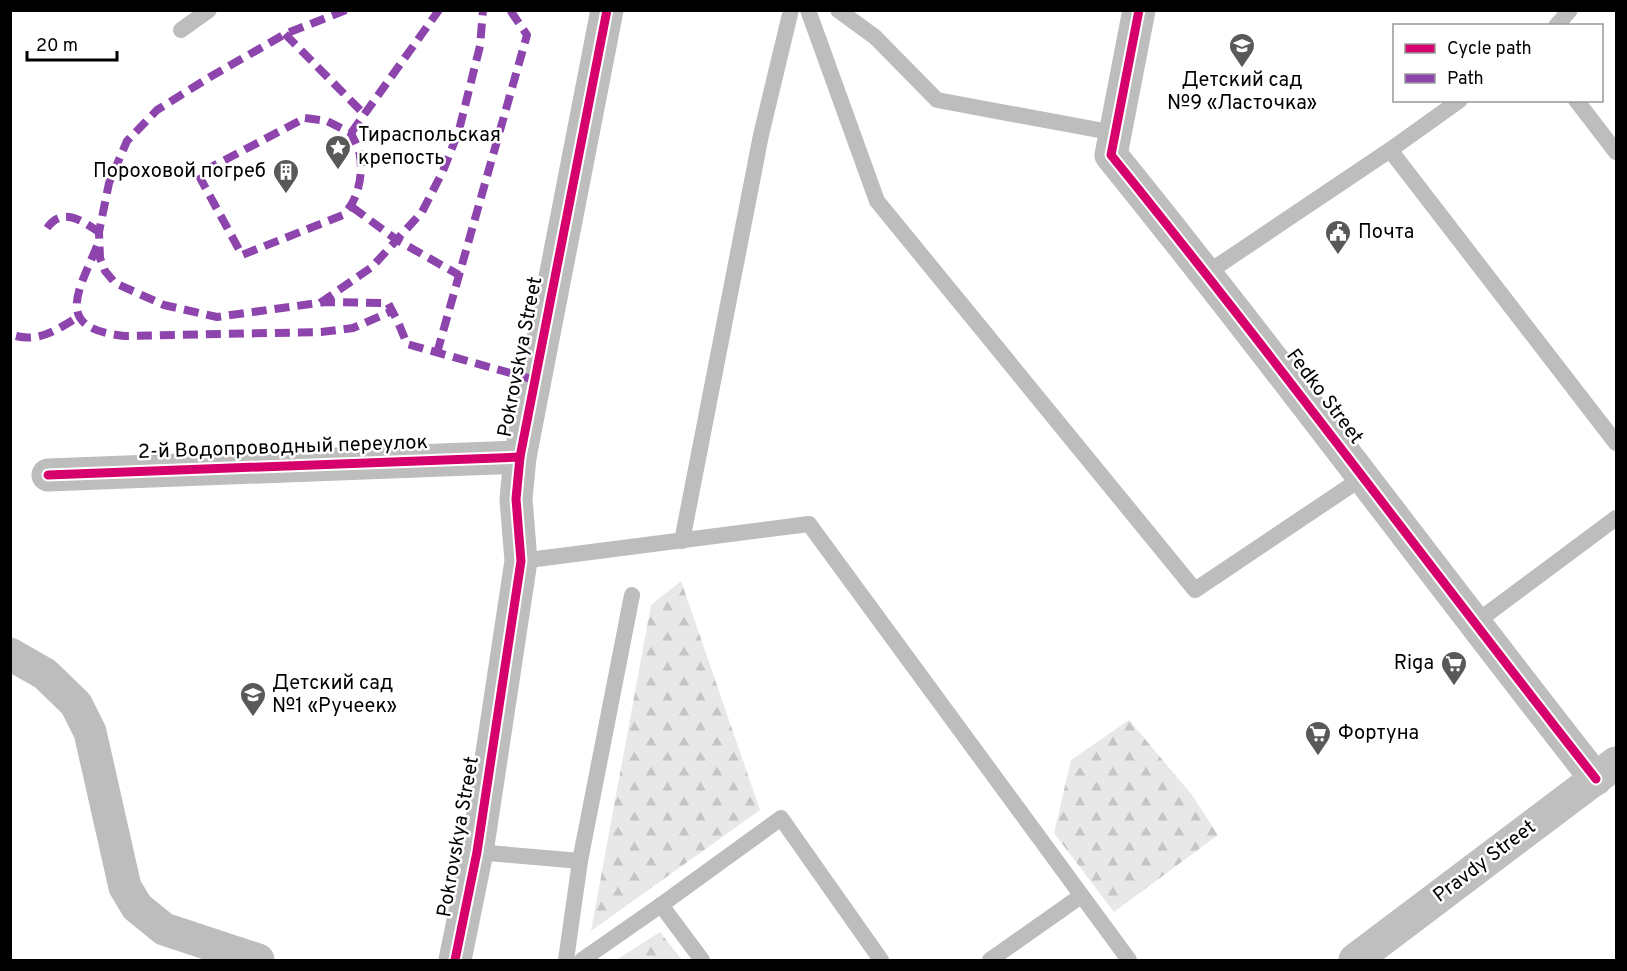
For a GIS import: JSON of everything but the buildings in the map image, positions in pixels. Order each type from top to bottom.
[{"type":"main road","name":"Pravdy Street","points":[[1354,960],[1606,771]]},
{"type":"street","name":"Pokrovskya Street","points":[[455,960],[477,852],[521,561],[516,499],[520,457],[607,10]]},
{"type":"street","name":"Fedko Street","points":[[1139,10],[1111,155],[1207,273],[1362,478],[1475,622],[1606,771]]},
{"type":"street","name":"2-й Водопроводный переулок","points":[[48,476],[520,457]]},
{"type":"street","points":[[10,654],[45,674],[76,704],[90,732],[125,887],[137,907],[164,929],[258,960]]},
{"type":"lane","points":[[182,30],[209,10]]},
{"type":"lane","points":[[682,542],[761,135],[791,10]]},
{"type":"lane","points":[[808,10],[877,201],[1196,590],[1362,478]]},
{"type":"lane","points":[[838,10],[875,37],[937,100],[1115,133]]},
{"type":"lane","points":[[1558,24],[1570,10]]},
{"type":"lane","points":[[1207,273],[1457,102]]},
{"type":"lane","points":[[1578,102],[1617,152]]},
{"type":"lane","points":[[1390,150],[1617,443]]},
{"type":"lane","points":[[1475,622],[1617,518]]},
{"type":"lane","points":[[521,561],[809,524],[1129,960]]},
{"type":"lane","points":[[566,960],[580,861],[632,595]]},
{"type":"lane","points":[[582,960],[781,818],[881,960]]},
{"type":"lane","points":[[477,852],[580,861]]},
{"type":"lane","points":[[990,960],[1081,896]]},
{"type":"lane","points":[[661,905],[702,960]]},
{"type":"green space","points":[[681,581],[760,810],[591,931],[651,605]]},
{"type":"green space","points":[[1129,720],[1192,795],[1218,835],[1114,912],[1054,833],[1071,760]]},
{"type":"green space","points":[[660,932],[682,960],[616,960]]},
{"type":"marked path","points":[[346,10],[285,34],[210,77],[157,110],[127,141],[109,183],[99,232],[100,258],[105,271],[115,283],[164,305],[217,317],[325,302],[388,303],[407,344],[535,380]]},
{"type":"marked path","points":[[351,133],[439,10]]},
{"type":"marked path","points":[[320,303],[372,267],[422,212],[443,171],[459,130],[480,46],[483,10]]},
{"type":"marked path","points":[[437,353],[527,35],[510,10]]},
{"type":"marked path","points":[[285,34],[364,114]]},
{"type":"marked path","points":[[305,118],[327,121],[351,133],[359,150],[361,164],[356,195],[343,215],[242,255],[198,174],[305,118]]},
{"type":"marked path","points":[[352,207],[397,240],[459,275]]},
{"type":"marked path","points":[[47,228],[53,221],[66,217],[79,220],[99,232]]},
{"type":"marked path","points":[[97,246],[78,293],[77,306],[79,316],[87,325],[102,332],[124,336],[321,332],[353,328],[392,311]]},
{"type":"marked path","points":[[16,336],[41,336],[78,317]]},
{"type":"cycle path","points":[[455,960],[477,852],[521,561],[516,499],[520,457],[607,10]]},
{"type":"cycle path","points":[[1139,10],[1111,155],[1234,310],[1596,779]]},
{"type":"cycle path","points":[[48,475],[520,457]]},
{"type":"place","name":"Детский сад №9 «Ласточка»","points":[[1242,69]]},
{"type":"place","name":"Тираспольская крепость","points":[[338,171]]},
{"type":"place","name":"Пороховой погреб","points":[[286,195]]},
{"type":"place","name":"Почта","points":[[1338,256]]},
{"type":"place","name":"Riga","points":[[1454,687]]},
{"type":"place","name":"Детский сад №1 «Ручеек»","points":[[253,718]]},
{"type":"place","name":"Фортуна","points":[[1318,757]]}]
